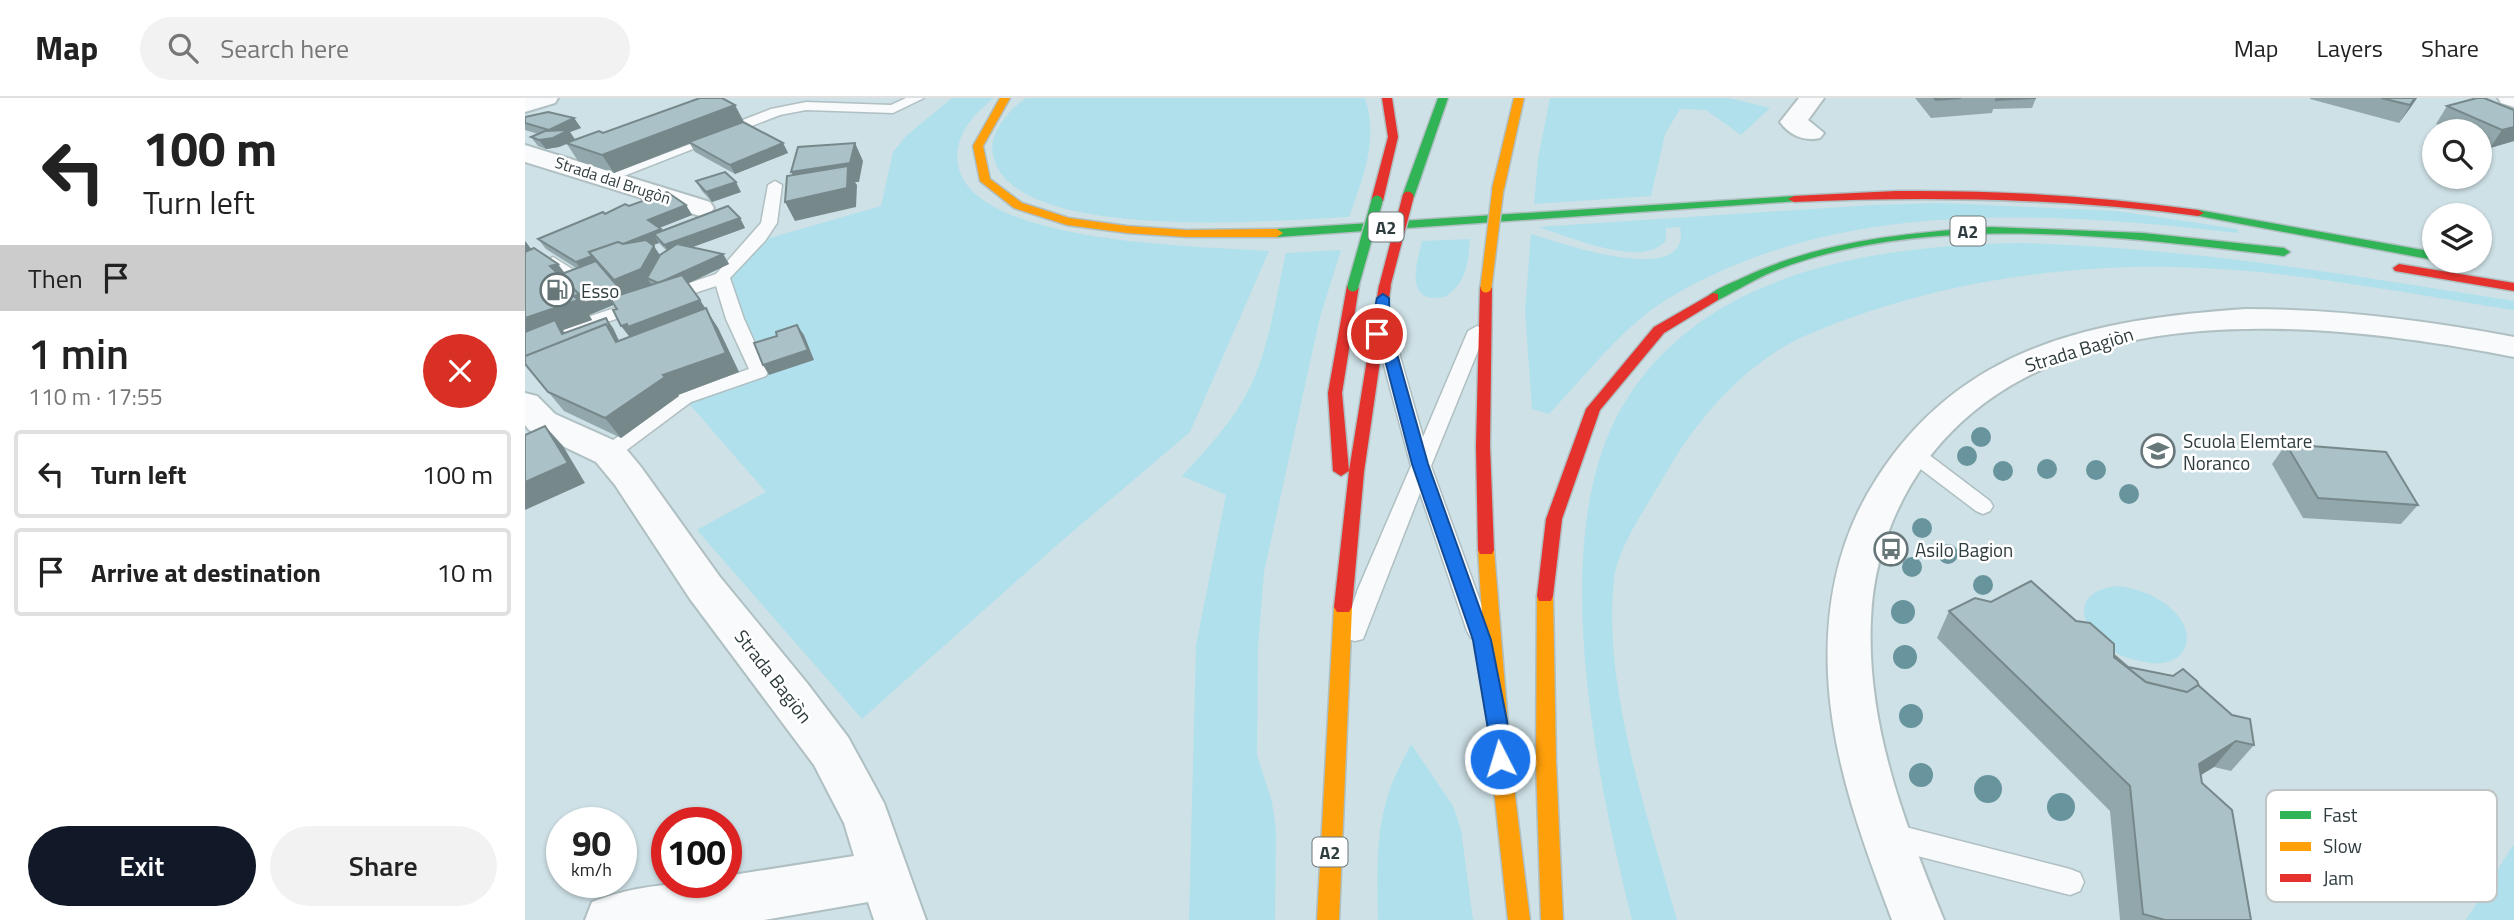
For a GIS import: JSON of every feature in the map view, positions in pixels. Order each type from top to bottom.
[{"type":"highway","name":"A2","points":[[1005,98],[981,125],[974,149],[977,169],[990,187],[1012,202],[1041,214],[1118,229],[1209,233],[1343,230],[1835,197],[1984,194],[2096,200],[2192,212],[2422,254]]},
{"type":"highway","name":"A2","points":[[1347,561],[1335,393],[1353,286],[1394,137],[1387,98]]},
{"type":"highway","name":"A2","points":[[1328,920],[1336,723],[1347,561],[1367,394],[1384,292],[1408,197],[1443,98]]},
{"type":"highway","points":[[1519,920],[1490,635],[1482,454],[1486,292],[1498,189],[1520,98]]},
{"type":"highway","name":"A2","points":[[1552,920],[1543,644],[1545,579],[1554,517],[1567,466],[1581,429],[1601,394],[1623,365],[1668,321],[1708,294],[1786,260],[1822,250],[1906,236],[1994,230],[2089,232],[2189,240],[2303,254]]},
{"type":"highway","points":[[2385,266],[2514,287]]},
{"type":"highway","points":[[2492,268],[2514,272]]},
{"type":"street","points":[[525,105],[546,98]]},
{"type":"street","points":[[1811,133],[1793,122],[1812,98]]},
{"type":"street","name":"Strada dal Brugòn","points":[[525,153],[700,208]]},
{"type":"street","name":"Strada Bagiòn","points":[[1917,920],[1885,834],[1857,736],[1850,676],[1851,605],[1865,540],[1889,488],[1913,453],[1955,407],[1997,377],[2067,348],[2164,325],[2258,318],[2313,318],[2390,326],[2514,347]]},
{"type":"street","points":[[525,404],[542,422],[608,453]]},
{"type":"street","name":"Strada Bagiòn","points":[[608,453],[628,476],[705,587],[831,751],[867,820],[893,897]]},
{"type":"street","points":[[611,920],[893,897]]},
{"type":"lane","points":[[606,178],[776,112],[806,106],[893,108],[917,98]]},
{"type":"lane","points":[[525,344],[722,278],[733,262],[756,242],[769,222],[775,185]]},
{"type":"lane","points":[[712,257],[733,262]]},
{"type":"lane","points":[[525,276],[553,262],[575,278],[607,267]]},
{"type":"lane","points":[[608,453],[684,398],[759,372],[735,319],[722,278]]},
{"type":"lane","points":[[1384,292],[1383,329],[1420,464],[1482,640],[1497,721]]},
{"type":"lane","points":[[1336,723],[1351,645],[1365,600],[1420,464],[1464,368],[1486,292]]},
{"type":"lane","points":[[1913,453],[1983,506]]},
{"type":"lane","points":[[1885,834],[2070,882]]},
{"type":"shaded area","points":[[952,98],[994,98],[966,127],[957,155],[958,165],[973,191],[1003,211],[1046,226],[1095,236],[1146,243],[1269,251],[1190,432],[1057,545],[862,719],[697,530],[766,492],[684,398],[759,372],[722,278],[756,242],[881,206],[893,152],[906,136]]},
{"type":"shaded area","points":[[1026,98],[1365,98],[1369,114],[1370,144],[1364,173],[1349,217],[1211,222],[1152,221],[1095,215],[1047,203],[1011,184],[993,155],[994,138],[1001,123]]},
{"type":"shaded area","points":[[1550,98],[1729,98],[1770,108],[1741,135],[1706,110],[1680,109],[1665,134],[1651,196],[1534,204],[1538,159]]},
{"type":"shaded area","points":[[1940,203],[2117,211],[2237,229],[2238,233],[2041,218],[1974,218],[1844,232],[1780,249],[1719,272],[1679,292],[1629,329],[1549,414],[1532,409],[1525,311],[1531,234],[1592,252],[1645,259],[1666,256],[1678,246],[1680,227],[1666,228],[1666,240],[1655,248],[1641,252],[1605,248],[1538,227]]},
{"type":"shaded area","points":[[1470,239],[1465,271],[1458,285],[1445,297],[1427,297],[1421,293],[1417,287],[1416,272],[1422,241]]},
{"type":"shaded area","points":[[2025,243],[2148,251],[2270,264],[2514,301],[2514,310],[2260,272],[2175,267],[2092,269],[1967,285],[1886,306],[1802,337],[1760,363],[1714,405],[1688,438],[1635,525],[1621,553],[1614,579],[1612,620],[1621,707],[1641,795],[1677,920],[1632,920],[1618,863],[1593,731],[1585,660],[1582,590],[1586,523],[1599,461],[1622,407],[1657,360],[1699,323],[1747,295],[1799,274],[1855,259],[1912,250]]},
{"type":"shaded area","points":[[1341,250],[1320,317],[1264,572],[1258,647],[1257,755],[1272,802],[1276,830],[1275,920],[1189,920],[1196,645],[1226,495],[1182,476],[1211,444],[1245,398],[1268,337],[1286,253]]},
{"type":"shaded area","points":[[2117,586],[2150,595],[2172,609],[2187,634],[2184,650],[2179,656],[2163,663],[2140,661],[2117,653],[2097,638],[2085,618],[2087,601],[2103,589]]},
{"type":"shaded area","points":[[1411,744],[1453,806],[1461,830],[1473,920],[1378,920],[1378,854],[1385,805],[1392,783]]},
{"type":"shaded area","points":[[2514,845],[2514,920],[2466,920],[2477,902],[2497,902],[2497,871]]},
{"type":"building","points":[[700,98],[722,98],[735,105],[602,155],[566,143],[599,131],[603,133]]},
{"type":"building","points":[[1997,98],[2036,98],[1996,100]]},
{"type":"building","points":[[2381,98],[2415,98],[2410,105]]},
{"type":"building","points":[[2484,98],[2514,110],[2514,127],[2502,130],[2492,126],[2492,119],[2477,119],[2447,106]]},
{"type":"building","points":[[548,112],[574,118],[549,130],[525,123],[525,117]]},
{"type":"building","points":[[743,122],[783,143],[730,165],[689,142]]},
{"type":"building","points":[[569,130],[553,138],[539,140],[531,137],[545,131]]},
{"type":"building","points":[[855,143],[850,163],[791,172],[798,147]]},
{"type":"building","points":[[848,166],[847,188],[785,202],[787,176]]},
{"type":"building","points":[[725,172],[736,182],[706,192],[696,181]]},
{"type":"building","points":[[667,192],[686,205],[648,220],[661,229],[623,244],[618,242],[589,252],[592,256],[576,262],[538,239],[603,212],[605,214],[625,204],[629,206]]},
{"type":"building","points":[[728,206],[740,218],[664,245],[654,234]]},
{"type":"building","points":[[646,240],[654,246],[641,269],[614,280],[589,252],[618,242],[623,244]]},
{"type":"building","points":[[677,244],[723,254],[658,283],[647,278],[660,255]]},
{"type":"building","points":[[534,248],[558,264],[550,266],[579,294],[574,296],[578,300],[525,318],[525,252]]},
{"type":"building","points":[[596,261],[620,289],[585,303],[559,275]]},
{"type":"building","points":[[682,275],[700,300],[628,327],[627,324],[621,326],[613,310],[617,309],[610,298]]},
{"type":"building","points":[[706,308],[726,353],[663,375],[665,377],[605,418],[548,392],[525,364],[525,356],[606,324],[616,342]]},
{"type":"building","points":[[606,318],[613,333],[606,324],[525,356],[525,332],[555,320],[562,334]]},
{"type":"building","points":[[797,325],[808,350],[763,365],[754,343],[777,336],[776,332]]},
{"type":"building","points":[[545,426],[568,463],[525,482],[525,435]]},
{"type":"building","points":[[2286,444],[2386,452],[2418,505],[2318,498]]},
{"type":"building","points":[[2031,581],[2076,621],[2090,623],[2114,644],[2114,657],[2146,682],[2187,692],[2198,685],[2232,715],[2250,719],[2254,745],[2236,741],[2199,764],[2202,783],[2232,810],[2251,920],[2165,920],[2143,914],[2130,786],[1949,611],[1975,598],[1991,602]]},
{"type":"building","points":[[2114,657],[2128,667],[2173,676],[2183,669],[2199,686],[2187,692],[2146,682]]},
{"type":"traffic: fast","points":[[1408,197],[1443,98]]},
{"type":"traffic: fast","points":[[1277,233],[1794,199]]},
{"type":"traffic: fast","points":[[1353,286],[1377,201]]},
{"type":"traffic: fast","points":[[2198,213],[2422,254]]},
{"type":"traffic: fast","points":[[1713,297],[1775,267],[1843,247],[1916,235],[1991,231],[2068,232],[2284,252]]},
{"type":"traffic: slow","points":[[1005,98],[978,146],[985,181],[1018,205],[1067,221],[1127,230],[1187,234],[1277,233]]},
{"type":"traffic: slow","points":[[1498,189],[1519,98]]},
{"type":"traffic: slow","points":[[1486,287],[1498,189]]},
{"type":"traffic: slow","points":[[1486,550],[1501,762],[1519,920]]},
{"type":"traffic: slow","points":[[1545,596],[1546,762],[1552,920]]},
{"type":"traffic: slow","points":[[1328,920],[1343,607]]},
{"type":"traffic: jam","points":[[1377,201],[1393,137],[1387,98]]},
{"type":"traffic: jam","points":[[1794,199],[1997,195],[2097,201],[2198,213]]},
{"type":"traffic: jam","points":[[1385,285],[1408,197]]},
{"type":"traffic: jam","points":[[2399,268],[2514,287]]},
{"type":"traffic: jam","points":[[1343,607],[1356,472],[1385,285]]},
{"type":"traffic: jam","points":[[1341,471],[1335,393],[1353,286]]},
{"type":"traffic: jam","points":[[1486,287],[1483,446],[1486,550]]},
{"type":"traffic: jam","points":[[1545,596],[1554,519],[1593,409],[1659,330],[1713,297]]},
{"type":"place","name":"Esso","points":[[557,290]]},
{"type":"place","name":"Scuola Elemtare Noranco","points":[[2158,451]]},
{"type":"place","name":"Asilo Bagion","points":[[1891,549]]},
{"type":"route","points":[[1377,334],[1383,298],[1383,329],[1420,464],[1482,640],[1497,721],[1500,759]]}]
